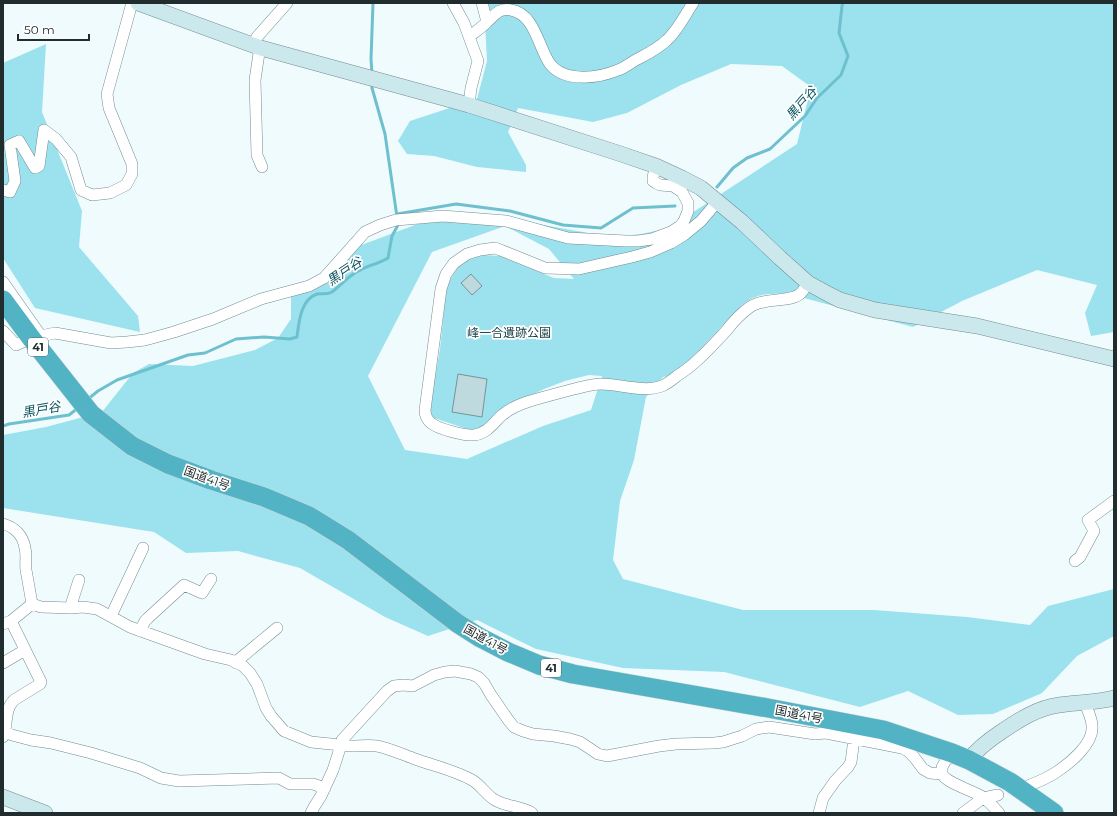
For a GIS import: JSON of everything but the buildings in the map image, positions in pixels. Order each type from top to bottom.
[{"type":"highway","name":"国道41号","points":[[3,300],[36,337],[73,392],[91,414],[132,446],[168,464],[264,498],[309,516],[348,540],[457,623],[479,637],[508,652],[539,664],[573,674],[768,708],[883,730],[961,756],[1010,782],[1054,813]]},
{"type":"street","points":[[3,190],[10,192],[15,181],[10,145],[19,141],[35,168],[39,166],[44,130],[56,139],[70,157],[81,190],[92,195],[110,193],[126,185],[132,174],[132,164],[109,108],[107,94],[138,3],[257,47],[469,105],[656,166],[701,188],[742,222],[808,282],[840,300],[875,310],[904,316],[977,326],[1114,359]]},
{"type":"street","points":[[262,167],[257,155],[255,80],[259,53],[257,47],[257,36],[287,3]]},
{"type":"street","points":[[453,3],[470,36],[478,61],[471,88],[469,105]]},
{"type":"street","points":[[482,3],[487,22]]},
{"type":"street","points":[[470,36],[493,15],[501,10],[511,9],[522,14],[528,20],[550,64],[559,72],[570,76],[604,75],[619,70],[651,52],[666,41],[674,33],[694,3]]},
{"type":"street","points":[[3,331],[16,345],[36,337],[55,333],[111,343],[145,340],[174,332],[213,319],[261,298],[309,286],[324,278],[365,232],[380,224],[396,220],[443,216],[506,221],[568,238],[626,242],[652,239],[671,232],[680,226],[688,211],[688,203],[682,192],[673,186],[656,183],[653,181],[656,166]]},
{"type":"street","points":[[718,201],[701,221],[684,235],[671,243],[632,258],[579,269],[545,268],[495,248],[467,254],[454,263],[446,274],[441,289],[425,410],[426,417],[437,427],[474,435],[483,433],[512,408],[525,402],[557,393],[601,384],[648,388],[661,386],[682,374],[739,316],[751,306],[761,302],[798,295],[808,282]]},
{"type":"street","points":[[3,282],[36,337]]},
{"type":"street","points":[[1075,561],[1080,557],[1094,531],[1088,520],[1114,500]]},
{"type":"street","points":[[3,524],[17,532],[22,538],[25,549],[26,569],[32,604]]},
{"type":"street","points":[[111,616],[143,548]]},
{"type":"street","points":[[140,631],[148,618],[184,585],[202,593],[211,579]]},
{"type":"street","points":[[71,608],[79,580]]},
{"type":"street","points":[[32,604],[41,607],[83,607],[97,609],[140,631],[205,654],[231,660],[243,666],[250,673],[257,684],[266,708],[284,732],[311,742],[341,744],[348,746],[378,746],[459,773],[474,781],[495,800],[506,805],[526,809],[532,813]]},
{"type":"street","points":[[32,604],[7,623],[25,650],[41,682],[12,702],[6,713],[4,734],[51,743],[91,753],[140,768],[161,778],[170,780],[279,778],[290,784],[313,784],[325,788]]},
{"type":"street","points":[[236,663],[277,628]]},
{"type":"street","points":[[3,663],[25,650]]},
{"type":"street","points":[[311,813],[333,770],[342,740],[387,691],[394,686],[413,686],[434,675],[455,671],[478,677],[484,683],[490,695],[509,721],[519,729],[533,734],[554,736],[580,742],[598,754],[607,756],[659,746],[723,742],[742,736],[756,729],[769,727],[815,734],[826,733],[902,748],[908,751],[923,769],[930,773],[942,774],[951,782],[974,792],[992,804],[998,813]]},
{"type":"street","points":[[942,774],[943,764],[948,759],[975,752],[988,741],[1038,710],[1059,705],[1100,701],[1114,698]]},
{"type":"street","points":[[1030,785],[1054,774],[1069,763],[1086,745],[1092,736],[1092,726],[1085,702]]},
{"type":"street","points":[[820,813],[823,798],[851,762],[854,739]]},
{"type":"street","points":[[963,813],[983,798],[998,795]]},
{"type":"street","points":[[3,797],[45,813]]},
{"type":"green space","name":"峰一合遺跡公園","points":[[484,3],[1114,3],[1114,332],[1091,336],[1085,313],[1097,285],[1037,270],[962,301],[913,327],[785,293],[763,295],[753,298],[742,305],[687,363],[668,376],[663,377],[646,397],[634,460],[620,501],[613,560],[623,579],[743,610],[874,610],[967,617],[1030,625],[1048,606],[1114,589],[1114,636],[1077,656],[1042,693],[993,714],[958,715],[908,691],[860,707],[724,672],[623,668],[536,649],[477,620],[428,636],[385,617],[300,568],[238,551],[186,553],[154,532],[3,508],[3,435],[46,427],[102,412],[133,373],[149,364],[193,366],[255,350],[278,338],[291,319],[291,289],[312,281],[356,247],[423,222],[467,213],[611,237],[641,234],[669,228],[797,144],[811,87],[782,66],[731,64],[681,85],[627,113],[593,122],[518,108],[508,132],[526,165],[526,172],[477,167],[434,156],[407,154],[398,141],[410,121],[477,99],[487,61]],"holes":[[[505,226],[549,249],[574,279],[554,278],[500,256],[485,255],[477,257],[468,260],[458,267],[451,278],[446,291],[440,349],[429,412],[434,418],[470,430],[477,430],[487,425],[526,398],[544,389],[565,381],[589,375],[602,376],[591,410],[543,426],[467,459],[405,450],[368,376],[432,252]]]},
{"type":"green space","points":[[46,44],[42,112],[82,211],[79,247],[138,316],[140,332],[35,308],[3,258],[3,63]]},
{"type":"waterway","points":[[372,74],[371,59],[373,3]]},
{"type":"waterway","name":"黒戸谷","points":[[717,187],[733,168],[747,158],[770,149],[805,116],[817,98],[841,75],[848,56],[839,33],[843,3]]},
{"type":"waterway","points":[[372,83],[372,88],[385,134],[397,217]]},
{"type":"waterway","name":"黒戸谷","points":[[397,214],[456,204],[510,211],[563,225],[601,228],[633,208],[675,206]]},
{"type":"waterway","name":"黒戸谷","points":[[88,399],[98,391],[117,380],[188,355],[205,353],[236,339],[264,337],[290,339],[297,337],[301,312],[311,297],[317,294],[332,292],[358,271],[388,258],[392,236],[398,225],[397,223]]},
{"type":"waterway","name":"黒戸谷","points":[[3,426],[69,415],[78,408]]}]
